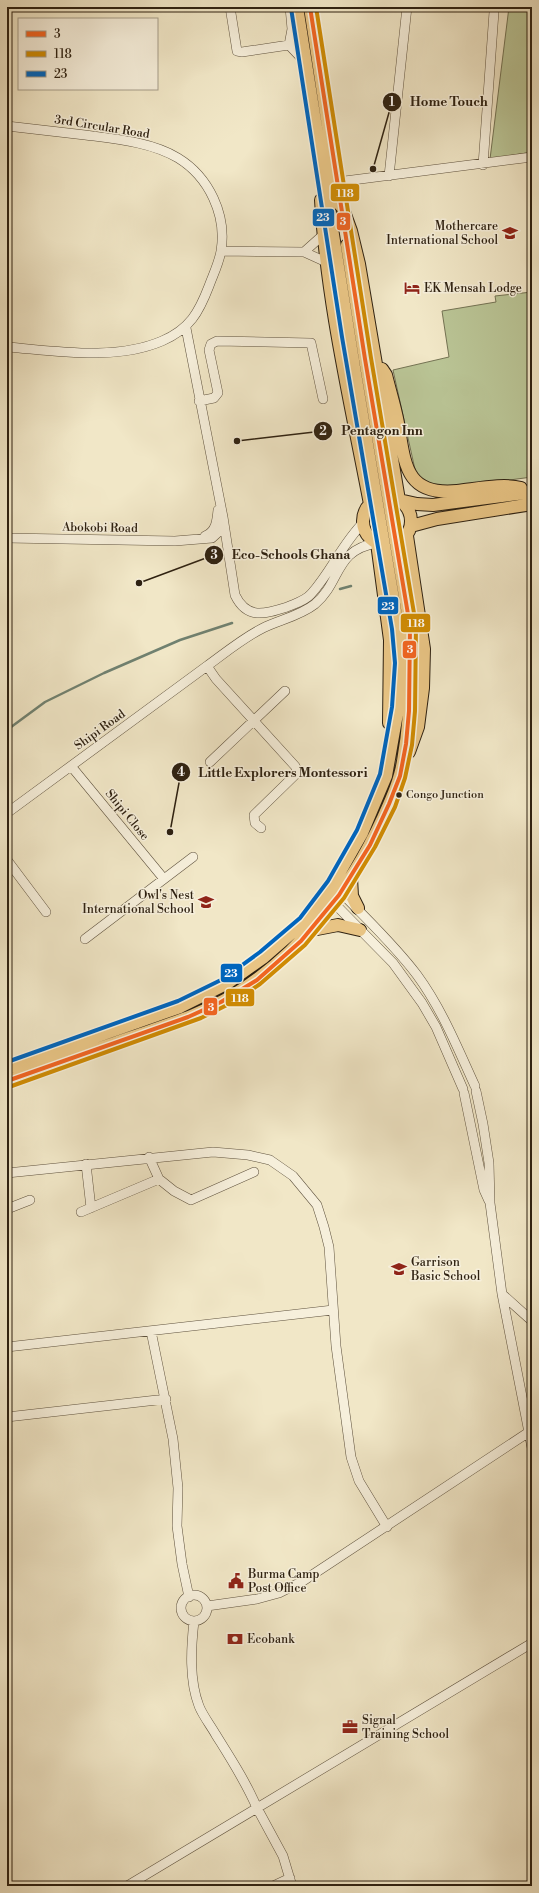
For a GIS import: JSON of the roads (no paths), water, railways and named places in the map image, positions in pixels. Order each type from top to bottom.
[{"type":"main road","points":[[296,7],[322,165],[364,358],[399,500],[409,511],[409,531],[424,649],[423,688],[418,726],[412,746],[403,762]]},
{"type":"main road","points":[[310,7],[364,358],[410,626],[412,661],[410,707],[403,762],[392,798],[371,844],[351,878],[337,888]]},
{"type":"main road","points":[[322,165],[320,183],[326,262],[334,315],[370,504]]},
{"type":"main road","points":[[364,358],[386,375],[397,422],[402,454],[405,464],[418,484],[428,490],[440,493],[505,487],[517,487],[532,492]]},
{"type":"main road","points":[[7,1081],[187,1018],[232,996],[273,967],[312,930],[329,899],[337,888],[378,796],[389,764],[398,700],[401,663],[398,628],[364,358]]},
{"type":"main road","points":[[532,492],[433,505],[417,504],[384,497],[370,504],[364,516],[363,522],[367,535],[377,543],[385,546],[393,545],[409,531],[437,519],[532,504]]},
{"type":"main road","points":[[377,543],[390,640],[390,692],[387,748],[389,764]]},
{"type":"main road","points":[[351,878],[352,896],[358,908]]},
{"type":"main road","points":[[7,1068],[180,1007],[226,984],[264,957],[329,899]]},
{"type":"main road","points":[[312,930],[338,925],[360,930]]},
{"type":"street","points":[[230,7],[237,51],[242,52],[289,45]]},
{"type":"street","points":[[289,45],[292,29],[290,7]]},
{"type":"street","points":[[389,176],[407,7]]},
{"type":"street","points":[[483,165],[494,12]]},
{"type":"street","points":[[289,45],[305,62]]},
{"type":"street","name":"3rd Circular Road","points":[[7,126],[128,141],[162,150],[195,171],[206,184],[215,201],[221,220],[221,251],[203,301],[194,318],[186,328]]},
{"type":"street","points":[[336,182],[532,158]]},
{"type":"street","points":[[304,252],[323,235]]},
{"type":"street","points":[[221,251],[304,252],[326,262]]},
{"type":"street","points":[[7,347],[69,352],[108,352],[140,348],[163,341],[186,328]]},
{"type":"street","name":"Abokobi Road","points":[[186,328],[224,527],[235,595],[239,603],[250,611],[264,614],[300,602],[307,598],[319,584],[339,552],[363,522]]},
{"type":"street","points":[[199,401],[214,398],[218,393],[209,350],[211,344],[217,341],[311,343],[323,399]]},
{"type":"street","name":"Abokobi Road","points":[[7,538],[175,542],[192,539],[210,534],[214,530],[217,522],[218,498]]},
{"type":"street","name":"Abokobi Road","points":[[192,539],[212,538],[224,527]]},
{"type":"street","name":"Shipi Road","points":[[7,813],[252,634],[314,604],[330,585],[348,555],[363,547],[377,543]]},
{"type":"street","points":[[207,666],[252,720],[297,770],[295,775],[254,815],[255,822],[261,828]]},
{"type":"street","points":[[210,762],[252,720],[285,691]]},
{"type":"street","name":"Shipi Close","points":[[71,766],[164,879]]},
{"type":"street","points":[[85,939],[193,857]]},
{"type":"street","points":[[7,860],[46,912]]},
{"type":"street","points":[[337,888],[391,943],[418,977],[455,1040],[476,1088],[489,1163],[490,1203],[502,1294],[531,1431],[532,1448]]},
{"type":"street","points":[[329,899],[393,963],[422,1003],[436,1027],[463,1091],[484,1190],[490,1203]]},
{"type":"street","points":[[7,1173],[149,1157],[212,1152],[248,1155],[270,1160],[293,1176],[317,1206],[324,1227],[329,1246],[333,1310],[344,1417],[351,1457],[359,1481],[387,1527]]},
{"type":"street","points":[[149,1157],[159,1179],[174,1191],[191,1200],[254,1172]]},
{"type":"street","points":[[86,1164],[91,1208]]},
{"type":"street","points":[[81,1212],[159,1179]]},
{"type":"street","points":[[7,1209],[30,1200]]},
{"type":"street","points":[[502,1294],[532,1321]]},
{"type":"street","points":[[7,1347],[333,1310]]},
{"type":"street","points":[[151,1331],[173,1438],[178,1488],[177,1526],[182,1564],[189,1597]]},
{"type":"street","points":[[7,1417],[166,1399]]},
{"type":"street","points":[[207,1606],[257,1599],[279,1593],[303,1581],[531,1431]]},
{"type":"street","points":[[189,1597],[200,1597],[207,1606],[204,1617],[194,1621],[186,1618],[182,1611],[183,1602],[189,1597]]},
{"type":"street","points":[[194,1621],[192,1659],[194,1688],[199,1707],[249,1790],[283,1856],[291,1882],[273,1886]]},
{"type":"street","points":[[127,1886],[532,1643]]},
{"type":"waterway","points":[[340,589],[351,586]]},
{"type":"waterway","points":[[7,730],[45,702],[104,673],[180,640],[232,623]]},
{"type":"place","name":"Home Touch","points":[[373,169]]},
{"type":"place","name":"Mothercare International School","points":[[510,233]]},
{"type":"place","name":"EK Mensah Lodge","points":[[412,288]]},
{"type":"place","name":"Pentagon Inn","points":[[237,441]]},
{"type":"place","name":"Eco-Schools Ghana","points":[[139,583]]},
{"type":"place","name":"Congo Junction","points":[[399,795]]},
{"type":"place","name":"Little Explorers Montessori","points":[[170,832]]},
{"type":"place","name":"Owl's Nest International School","points":[[206,902]]},
{"type":"place","name":"Garrison Basic School","points":[[399,1269]]},
{"type":"place","name":"Burma Camp Post Office","points":[[236,1581]]},
{"type":"place","name":"Ecobank","points":[[235,1639]]},
{"type":"place","name":"Signal Training School","points":[[350,1727]]}]
